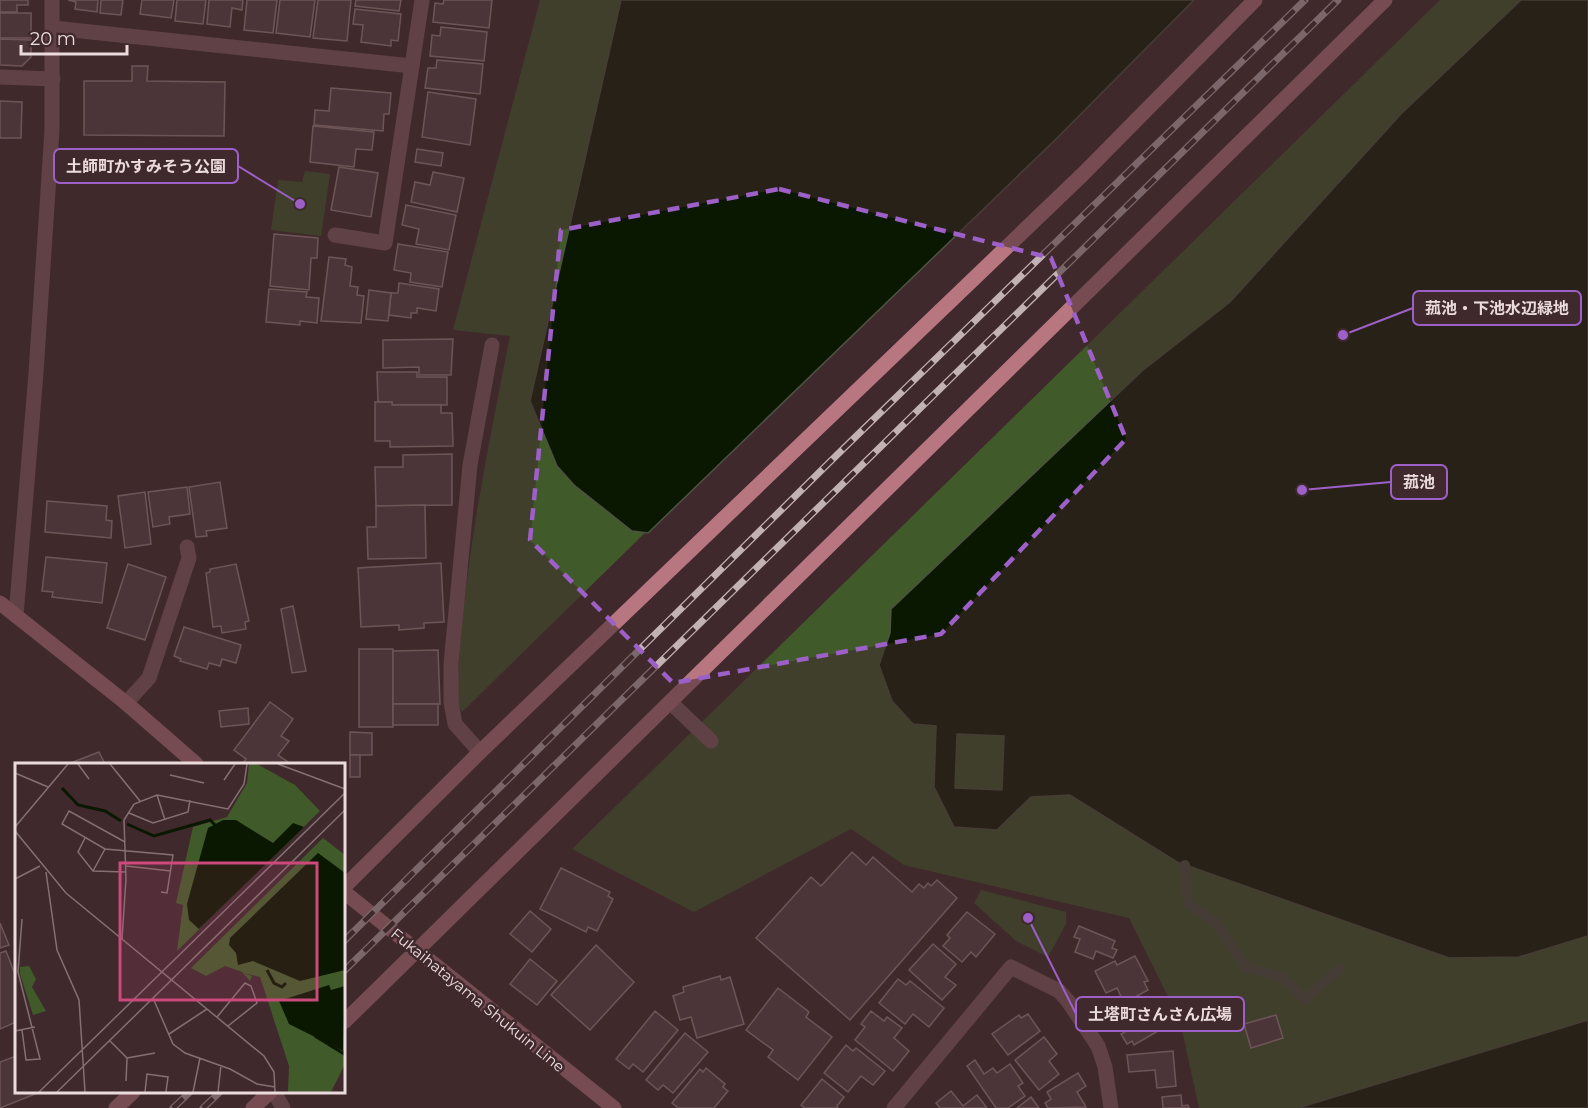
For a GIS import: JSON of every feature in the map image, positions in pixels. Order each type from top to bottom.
[{"type":"street","points":[[16,616],[36,373],[53,78],[52,0]]},
{"type":"street","points":[[335,235],[385,243],[422,0]]},
{"type":"street","points":[[345,885],[480,752],[1082,175],[1255,0]]},
{"type":"street","points":[[345,1021],[1385,0]]},
{"type":"street","points":[[53,28],[412,66]]},
{"type":"street","points":[[0,77],[53,78]]},
{"type":"street","points":[[480,752],[455,724],[451,702],[451,664],[470,465],[492,345]]},
{"type":"street","points":[[126,703],[149,678],[189,558],[187,547]]},
{"type":"street","points":[[0,603],[126,703],[194,763]]},
{"type":"street","points":[[670,702],[711,741]]},
{"type":"street","name":"Fukaihatayama Shukuin Line","points":[[345,892],[614,1108]]},
{"type":"street","points":[[894,1108],[1011,967],[1059,991],[1068,1001],[1098,1046],[1105,1067],[1111,1108]]},
{"type":"street","points":[[116,1108],[132,1093]]},
{"type":"street","points":[[253,1108],[271,1093]]},
{"type":"street","points":[[273,1093],[283,1108]]},
{"type":"highlighted area","points":[[779,189],[1051,258],[1126,439],[941,634],[673,683],[530,540],[561,230]]},
{"type":"green space","points":[[540,0],[1189,0],[462,712],[457,702],[459,655],[469,563],[510,336],[453,330]]},
{"type":"green space","points":[[1440,0],[1588,0],[1588,1108],[1199,1108],[1180,1021],[1129,918],[904,865],[851,829],[694,912],[572,849]]},
{"type":"green space","points":[[305,171],[330,174],[321,236],[271,230],[278,180],[302,182]]},
{"type":"green space","points":[[981,890],[1066,912],[1066,924],[1048,957],[1016,941],[974,903]]},
{"type":"shaded area","points":[[621,0],[1194,0],[1056,139],[648,533],[632,531],[574,485],[557,466],[530,401]]},
{"type":"shaded area","points":[[1521,0],[1588,0],[1588,936],[1519,957],[1449,958],[1177,862],[1070,795],[1031,797],[997,830],[954,827],[934,787],[936,726],[913,724],[892,701],[879,665],[890,633],[891,609],[1142,371],[1230,302],[1401,114]],"holes":[[[957,734],[1004,736],[1002,790],[955,788]]]},
{"type":"shaded area","points":[[1588,1020],[1588,1108],[1298,1108]]},
{"type":"building","points":[[0,0],[28,0],[28,5],[17,5],[17,12],[0,12]]},
{"type":"building","points":[[68,0],[98,0],[97,12],[75,9],[76,2]]},
{"type":"building","points":[[101,0],[123,0],[121,15],[100,13]]},
{"type":"building","points":[[142,0],[174,0],[171,18],[140,14]]},
{"type":"building","points":[[177,0],[206,0],[203,24],[175,21]]},
{"type":"building","points":[[209,0],[243,0],[242,10],[232,8],[230,27],[207,24]]},
{"type":"building","points":[[247,0],[277,0],[273,33],[244,30]]},
{"type":"building","points":[[280,0],[315,0],[310,37],[276,33]]},
{"type":"building","points":[[318,0],[351,0],[347,41],[313,38]]},
{"type":"building","points":[[356,0],[401,0],[399,11],[355,6]]},
{"type":"building","points":[[444,0],[492,0],[489,28],[433,22],[435,3],[443,4]]},
{"type":"building","points":[[355,9],[401,14],[398,41],[391,40],[391,46],[361,42],[363,25],[353,24]]},
{"type":"building","points":[[0,13],[31,13],[31,38],[0,38]]},
{"type":"building","points":[[441,27],[487,32],[484,61],[430,56],[432,35],[440,36]]},
{"type":"building","points":[[0,39],[31,40],[31,57],[22,66],[0,65]]},
{"type":"building","points":[[437,60],[483,64],[480,94],[425,88],[428,68],[436,68]]},
{"type":"building","points":[[132,66],[148,66],[147,81],[225,82],[224,136],[84,135],[84,81],[132,81]]},
{"type":"building","points":[[331,88],[391,93],[389,114],[384,114],[383,131],[314,125],[315,110],[329,111]]},
{"type":"building","points":[[428,92],[476,99],[470,145],[422,137]]},
{"type":"building","points":[[0,101],[22,102],[21,138],[0,138]]},
{"type":"building","points":[[313,126],[374,132],[372,150],[356,149],[354,167],[310,162]]},
{"type":"building","points":[[417,149],[443,153],[441,166],[415,162]]},
{"type":"building","points":[[339,167],[378,173],[371,217],[331,210]]},
{"type":"building","points":[[433,172],[464,178],[457,212],[411,202],[415,182],[430,185]]},
{"type":"building","points":[[406,205],[456,215],[449,250],[416,244],[419,229],[402,225]]},
{"type":"building","points":[[274,234],[318,238],[317,258],[311,258],[309,290],[270,286]]},
{"type":"building","points":[[398,244],[448,252],[442,287],[410,282],[411,273],[394,270]]},
{"type":"building","points":[[329,257],[346,259],[345,265],[352,267],[350,286],[358,287],[357,295],[364,296],[361,323],[321,321]]},
{"type":"building","points":[[399,283],[439,289],[436,311],[417,308],[417,313],[411,313],[411,318],[389,315],[391,293],[398,293]]},
{"type":"building","points":[[269,289],[307,292],[306,297],[319,298],[317,323],[300,321],[300,325],[266,322]]},
{"type":"building","points":[[369,290],[391,293],[388,321],[366,319]]},
{"type":"building","points":[[453,339],[451,375],[419,375],[419,367],[383,368],[383,340]]},
{"type":"building","points":[[377,372],[417,372],[417,377],[447,377],[447,405],[392,405],[392,402],[378,402]]},
{"type":"building","points":[[375,402],[392,402],[392,405],[441,405],[441,413],[452,413],[453,446],[390,447],[390,441],[375,441]]},
{"type":"building","points":[[452,454],[452,505],[376,506],[375,467],[403,467],[403,455]]},
{"type":"building","points":[[220,482],[227,528],[206,531],[207,536],[196,537],[189,487]]},
{"type":"building","points":[[187,487],[190,514],[169,517],[170,524],[153,527],[148,492]]},
{"type":"building","points":[[145,492],[151,544],[125,548],[118,496]]},
{"type":"building","points":[[47,501],[107,506],[106,520],[112,521],[111,538],[45,532]]},
{"type":"building","points":[[425,505],[426,558],[368,559],[367,527],[376,527],[376,506]]},
{"type":"building","points":[[46,557],[107,563],[102,603],[52,597],[53,592],[42,591]]},
{"type":"building","points":[[441,563],[444,622],[424,623],[424,628],[399,630],[399,625],[361,627],[358,568]]},
{"type":"building","points":[[128,564],[166,577],[145,640],[107,628]]},
{"type":"building","points":[[236,564],[249,621],[245,622],[246,629],[222,633],[221,626],[213,627],[206,573],[210,572],[210,569]]},
{"type":"building","points":[[293,606],[306,671],[292,673],[281,609]]},
{"type":"building","points":[[184,627],[241,645],[236,663],[222,659],[220,666],[209,663],[207,669],[180,661],[181,659],[174,656]]},
{"type":"building","points":[[359,649],[393,649],[393,727],[359,727]]},
{"type":"building","points":[[438,650],[440,704],[393,704],[393,651]]},
{"type":"building","points":[[270,702],[293,719],[281,736],[289,741],[278,755],[290,763],[243,763],[246,759],[234,750]]},
{"type":"building","points":[[393,704],[438,704],[438,725],[393,725]]},
{"type":"building","points":[[248,708],[249,724],[221,727],[219,711]]},
{"type":"building","points":[[350,732],[372,733],[372,755],[350,755]]},
{"type":"building","points":[[99,752],[104,763],[71,763]]},
{"type":"building","points":[[350,755],[360,755],[360,777],[350,777]]},
{"type":"building","points":[[852,852],[866,865],[873,857],[912,892],[919,884],[924,888],[928,883],[931,886],[937,880],[957,898],[850,1020],[756,938],[811,877],[821,886]]},
{"type":"building","points":[[561,868],[610,892],[608,896],[613,899],[597,931],[588,927],[586,932],[540,909]]},
{"type":"building","points":[[530,911],[551,929],[532,952],[510,934]]},
{"type":"building","points":[[967,912],[995,934],[976,957],[971,952],[962,962],[943,946],[950,938],[947,935]]},
{"type":"building","points":[[0,923],[9,945],[0,948]]},
{"type":"building","points":[[1079,926],[1115,941],[1112,948],[1117,950],[1113,958],[1096,951],[1093,959],[1075,952],[1080,939],[1074,937]]},
{"type":"building","points":[[933,944],[956,964],[945,977],[956,985],[942,1000],[909,970]]},
{"type":"building","points":[[596,945],[634,982],[590,1030],[551,995]]},
{"type":"building","points":[[6,951],[15,974],[15,1022],[0,1029],[0,953]]},
{"type":"building","points":[[1135,956],[1148,981],[1144,982],[1148,990],[1124,1003],[1117,988],[1106,993],[1095,971],[1115,961],[1117,965]]},
{"type":"building","points":[[530,959],[557,981],[537,1005],[510,984]]},
{"type":"building","points":[[720,976],[721,980],[730,977],[744,1024],[697,1038],[691,1017],[680,1020],[673,996],[684,992],[683,987]]},
{"type":"building","points":[[898,979],[906,985],[910,981],[944,1008],[929,1027],[913,1014],[905,1024],[879,1003]]},
{"type":"building","points":[[778,988],[809,1012],[806,1017],[832,1037],[798,1080],[768,1057],[773,1050],[746,1030]]},
{"type":"building","points":[[1148,997],[1165,1027],[1134,1045],[1132,1041],[1127,1044],[1121,1034],[1137,1026],[1127,1008]]},
{"type":"building","points":[[655,1011],[678,1030],[643,1072],[633,1064],[629,1069],[616,1059]]},
{"type":"building","points":[[871,1011],[884,1021],[887,1017],[902,1028],[894,1038],[909,1051],[893,1071],[855,1040],[865,1027],[861,1024]]},
{"type":"building","points":[[1028,1014],[1040,1031],[1008,1055],[992,1034],[1019,1015],[1021,1018]]},
{"type":"building","points":[[1276,1015],[1283,1038],[1251,1048],[1244,1024]]},
{"type":"building","points":[[685,1033],[708,1052],[673,1093],[663,1085],[658,1090],[646,1080]]},
{"type":"building","points":[[1044,1037],[1057,1054],[1049,1061],[1059,1074],[1039,1090],[1015,1060]]},
{"type":"building","points":[[846,1045],[853,1051],[856,1048],[885,1071],[873,1085],[861,1076],[848,1092],[824,1073]]},
{"type":"building","points":[[1173,1051],[1176,1086],[1157,1088],[1155,1070],[1129,1072],[1127,1055]]},
{"type":"building","points":[[15,1056],[15,1093],[38,1093],[0,1108],[0,1062]]},
{"type":"building","points":[[975,1060],[984,1074],[993,1068],[997,1073],[1010,1064],[1023,1083],[1018,1086],[1025,1096],[1008,1108],[996,1108],[967,1066]]},
{"type":"building","points":[[706,1068],[725,1084],[723,1087],[728,1091],[714,1108],[678,1108],[672,1103],[700,1069],[703,1072]]},
{"type":"building","points":[[1078,1073],[1086,1086],[1077,1092],[1086,1107],[1048,1108],[1045,1103],[1051,1099],[1047,1092]]},
{"type":"building","points":[[822,1079],[844,1097],[837,1106],[838,1108],[805,1108],[801,1105]]},
{"type":"building","points":[[951,1091],[963,1106],[977,1095],[987,1108],[940,1108],[936,1103]]},
{"type":"building","points":[[1181,1095],[1182,1106],[1188,1105],[1189,1108],[1163,1108],[1162,1097]]},
{"type":"building","points":[[1031,1097],[1039,1108],[1017,1108]]},
{"type":"waterway","points":[[1185,865],[1188,904],[1215,922],[1246,968],[1280,976],[1305,999],[1339,969]]},
{"type":"railway","points":[[345,940],[843,449],[1305,0]]},
{"type":"railway","points":[[345,970],[1338,0]]},
{"type":"railway","points":[[173,1108],[189,1093]]},
{"type":"railway","points":[[203,1108],[219,1093]]},
{"type":"place","name":"土師町かすみそう公園","points":[[300,204]]},
{"type":"place","name":"菰池・下池水辺緑地","points":[[1343,335]]},
{"type":"place","name":"菰池","points":[[1302,490]]},
{"type":"place","name":"土塔町さんさん広場","points":[[1028,918]]}]
